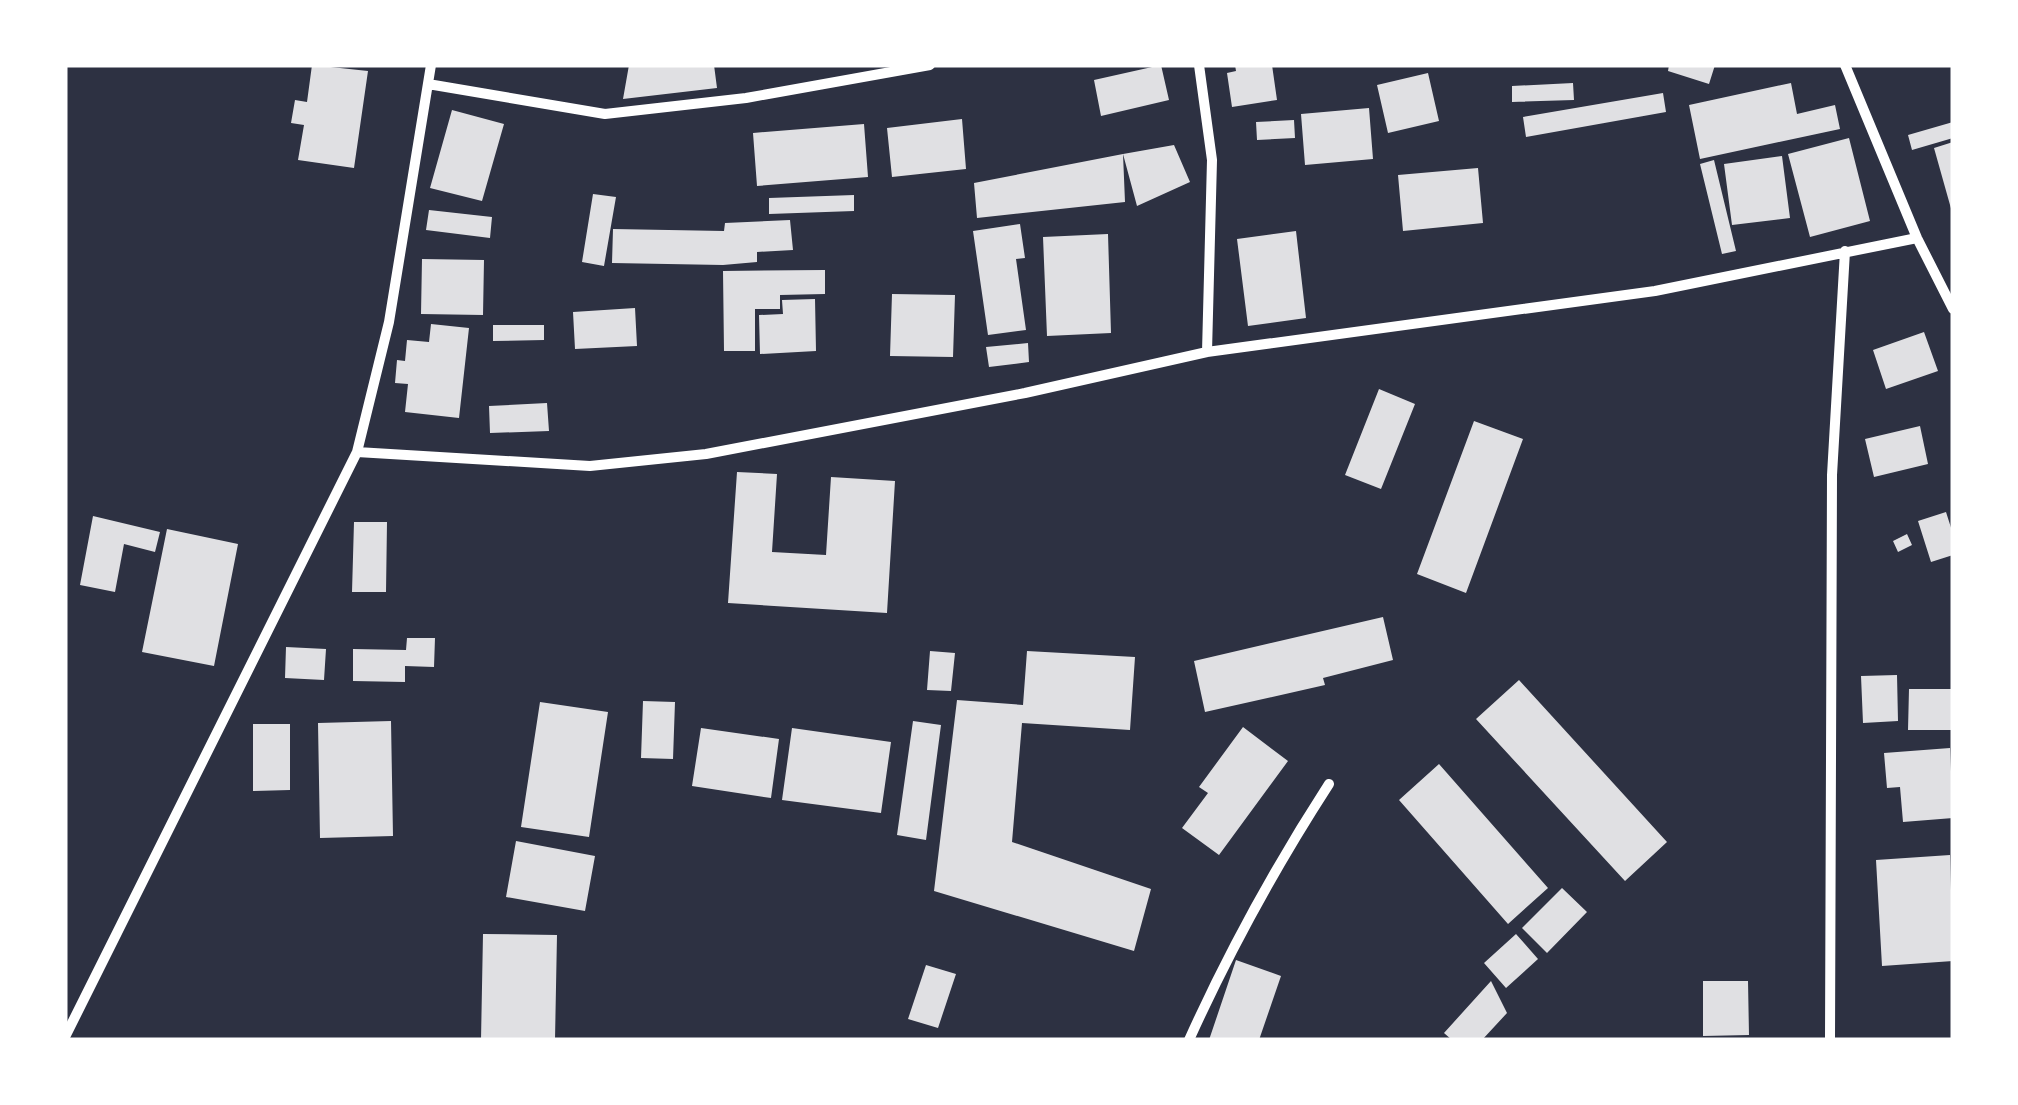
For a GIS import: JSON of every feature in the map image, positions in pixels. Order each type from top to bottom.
[{"type":"street","points":[[65,1037],[357,452],[390,322],[431,65]]},
{"type":"street","points":[[428,84],[605,114],[746,98],[930,65]]},
{"type":"street","points":[[1199,65],[1212,160],[1207,352]]},
{"type":"street","points":[[1845,65],[1917,238],[1953,310]]},
{"type":"street","points":[[357,452],[590,466],[706,454],[1025,393],[1207,352],[1655,291],[1917,238]]},
{"type":"street","points":[[1830,1040],[1832,475],[1846,251]]},
{"type":"street","points":[[1189,1040],[1228,952],[1329,784]]},
{"type":"building","points":[[312,65],[368,71],[354,168],[298,160],[304,125],[291,123],[295,100],[307,102]]},
{"type":"building","points":[[629,65],[714,65],[717,88],[623,99]]},
{"type":"building","points":[[1161,65],[1169,100],[1101,116],[1094,80]]},
{"type":"building","points":[[1235,65],[1272,65],[1277,100],[1232,107],[1227,73],[1236,71]]},
{"type":"building","points":[[1669,65],[1715,65],[1709,84],[1668,71]]},
{"type":"building","points":[[1428,73],[1439,121],[1388,133],[1377,85]]},
{"type":"building","points":[[1573,83],[1574,100],[1512,102],[1512,86]]},
{"type":"building","points":[[1791,83],[1797,114],[1835,105],[1840,129],[1700,159],[1689,105]]},
{"type":"building","points":[[1663,93],[1666,112],[1526,137],[1523,117]]},
{"type":"building","points":[[1369,108],[1373,159],[1305,165],[1301,114]]},
{"type":"building","points":[[452,110],[504,124],[482,201],[430,188]]},
{"type":"building","points":[[962,119],[966,169],[892,177],[887,128]]},
{"type":"building","points":[[1294,120],[1295,138],[1257,140],[1256,122]]},
{"type":"building","points":[[1953,122],[1953,138],[1912,150],[1908,135]]},
{"type":"building","points":[[864,124],[868,177],[757,186],[753,133]]},
{"type":"building","points":[[1849,138],[1870,221],[1810,237],[1788,154]]},
{"type":"building","points":[[1953,142],[1953,211],[1952,212],[1934,148]]},
{"type":"building","points":[[1174,145],[1190,182],[1137,206],[1123,154]]},
{"type":"building","points":[[1123,154],[1125,202],[977,218],[974,183]]},
{"type":"building","points":[[1782,156],[1790,218],[1732,225],[1724,164]]},
{"type":"building","points":[[1714,160],[1736,251],[1722,254],[1700,164]]},
{"type":"building","points":[[1478,168],[1483,223],[1403,231],[1398,175]]},
{"type":"building","points":[[593,194],[616,197],[604,266],[582,262]]},
{"type":"building","points":[[854,195],[854,211],[769,214],[769,198]]},
{"type":"building","points":[[429,210],[492,217],[490,238],[426,230]]},
{"type":"building","points":[[790,220],[793,250],[757,252],[757,262],[612,263],[613,229],[724,231],[725,223]]},
{"type":"building","points":[[1020,224],[1025,258],[1016,259],[1026,330],[988,335],[973,231]]},
{"type":"building","points":[[1296,231],[1306,318],[1248,326],[1237,239]]},
{"type":"building","points":[[1108,234],[1111,333],[1047,336],[1043,237]]},
{"type":"building","points":[[422,259],[484,260],[483,315],[421,314]]},
{"type":"building","points":[[825,270],[825,294],[780,295],[780,309],[755,309],[755,351],[724,351],[723,271]]},
{"type":"building","points":[[892,294],[955,295],[953,357],[890,356]]},
{"type":"building","points":[[815,299],[816,351],[760,354],[759,315],[783,314],[782,300]]},
{"type":"building","points":[[635,308],[637,346],[575,349],[573,312]]},
{"type":"building","points":[[431,324],[469,328],[459,418],[405,412],[408,384],[395,383],[397,360],[405,361],[407,340],[429,342]]},
{"type":"building","points":[[493,325],[544,325],[544,340],[493,341]]},
{"type":"building","points":[[1924,332],[1938,371],[1886,389],[1873,350]]},
{"type":"building","points":[[1028,343],[1029,362],[989,367],[986,347]]},
{"type":"building","points":[[1379,389],[1415,404],[1381,489],[1345,475]]},
{"type":"building","points":[[547,403],[549,431],[490,433],[489,406]]},
{"type":"building","points":[[1474,421],[1523,439],[1466,593],[1417,574]]},
{"type":"building","points":[[1920,426],[1928,464],[1874,477],[1865,439]]},
{"type":"building","points":[[737,472],[777,474],[772,552],[826,555],[831,477],[895,481],[887,613],[728,603]]},
{"type":"building","points":[[1946,512],[1953,534],[1953,555],[1931,562],[1918,521]]},
{"type":"building","points":[[93,516],[160,532],[155,552],[124,544],[115,592],[80,585]]},
{"type":"building","points":[[354,522],[387,522],[386,592],[352,592]]},
{"type":"building","points":[[167,529],[238,544],[214,666],[142,652]]},
{"type":"building","points":[[1907,534],[1912,545],[1898,552],[1893,541]]},
{"type":"building","points":[[1383,617],[1393,660],[1323,678],[1325,685],[1205,712],[1194,661]]},
{"type":"building","points":[[407,638],[435,638],[434,667],[405,666],[405,682],[353,681],[353,649],[406,650]]},
{"type":"building","points":[[286,647],[326,649],[324,680],[285,678]]},
{"type":"building","points":[[930,651],[955,653],[951,691],[927,690]]},
{"type":"building","points":[[1027,651],[1135,657],[1130,730],[1022,723],[1012,842],[1151,889],[1134,951],[934,891],[957,700],[1023,705]]},
{"type":"building","points":[[1897,675],[1898,721],[1863,723],[1861,676]]},
{"type":"building","points":[[1519,680],[1667,842],[1625,881],[1476,719]]},
{"type":"building","points":[[1909,689],[1953,689],[1953,730],[1908,730]]},
{"type":"building","points":[[643,701],[675,702],[673,759],[641,758]]},
{"type":"building","points":[[540,702],[608,712],[589,837],[521,827]]},
{"type":"building","points":[[391,721],[393,836],[320,838],[318,723]]},
{"type":"building","points":[[913,721],[941,725],[926,840],[897,835]]},
{"type":"building","points":[[253,724],[290,724],[290,790],[253,791]]},
{"type":"building","points":[[1243,727],[1288,761],[1219,855],[1182,828],[1208,793],[1199,787]]},
{"type":"building","points":[[701,728],[779,739],[771,798],[692,786]]},
{"type":"building","points":[[792,728],[891,742],[881,813],[782,800]]},
{"type":"building","points":[[1950,748],[1953,818],[1903,822],[1900,787],[1887,788],[1884,753]]},
{"type":"building","points":[[1439,764],[1548,888],[1508,924],[1399,800]]},
{"type":"building","points":[[516,841],[595,856],[585,911],[506,897]]},
{"type":"building","points":[[1950,855],[1953,961],[1882,966],[1876,860]]},
{"type":"building","points":[[1562,888],[1587,912],[1547,953],[1522,928]]},
{"type":"building","points":[[483,934],[557,935],[555,1040],[481,1040]]},
{"type":"building","points":[[1516,934],[1538,959],[1506,988],[1484,963]]},
{"type":"building","points":[[1236,960],[1281,976],[1259,1040],[1209,1040]]},
{"type":"building","points":[[926,965],[956,974],[938,1028],[908,1019]]},
{"type":"building","points":[[1491,981],[1507,1013],[1482,1040],[1452,1040],[1444,1033]]},
{"type":"building","points":[[1703,981],[1748,981],[1749,1035],[1703,1036]]}]
